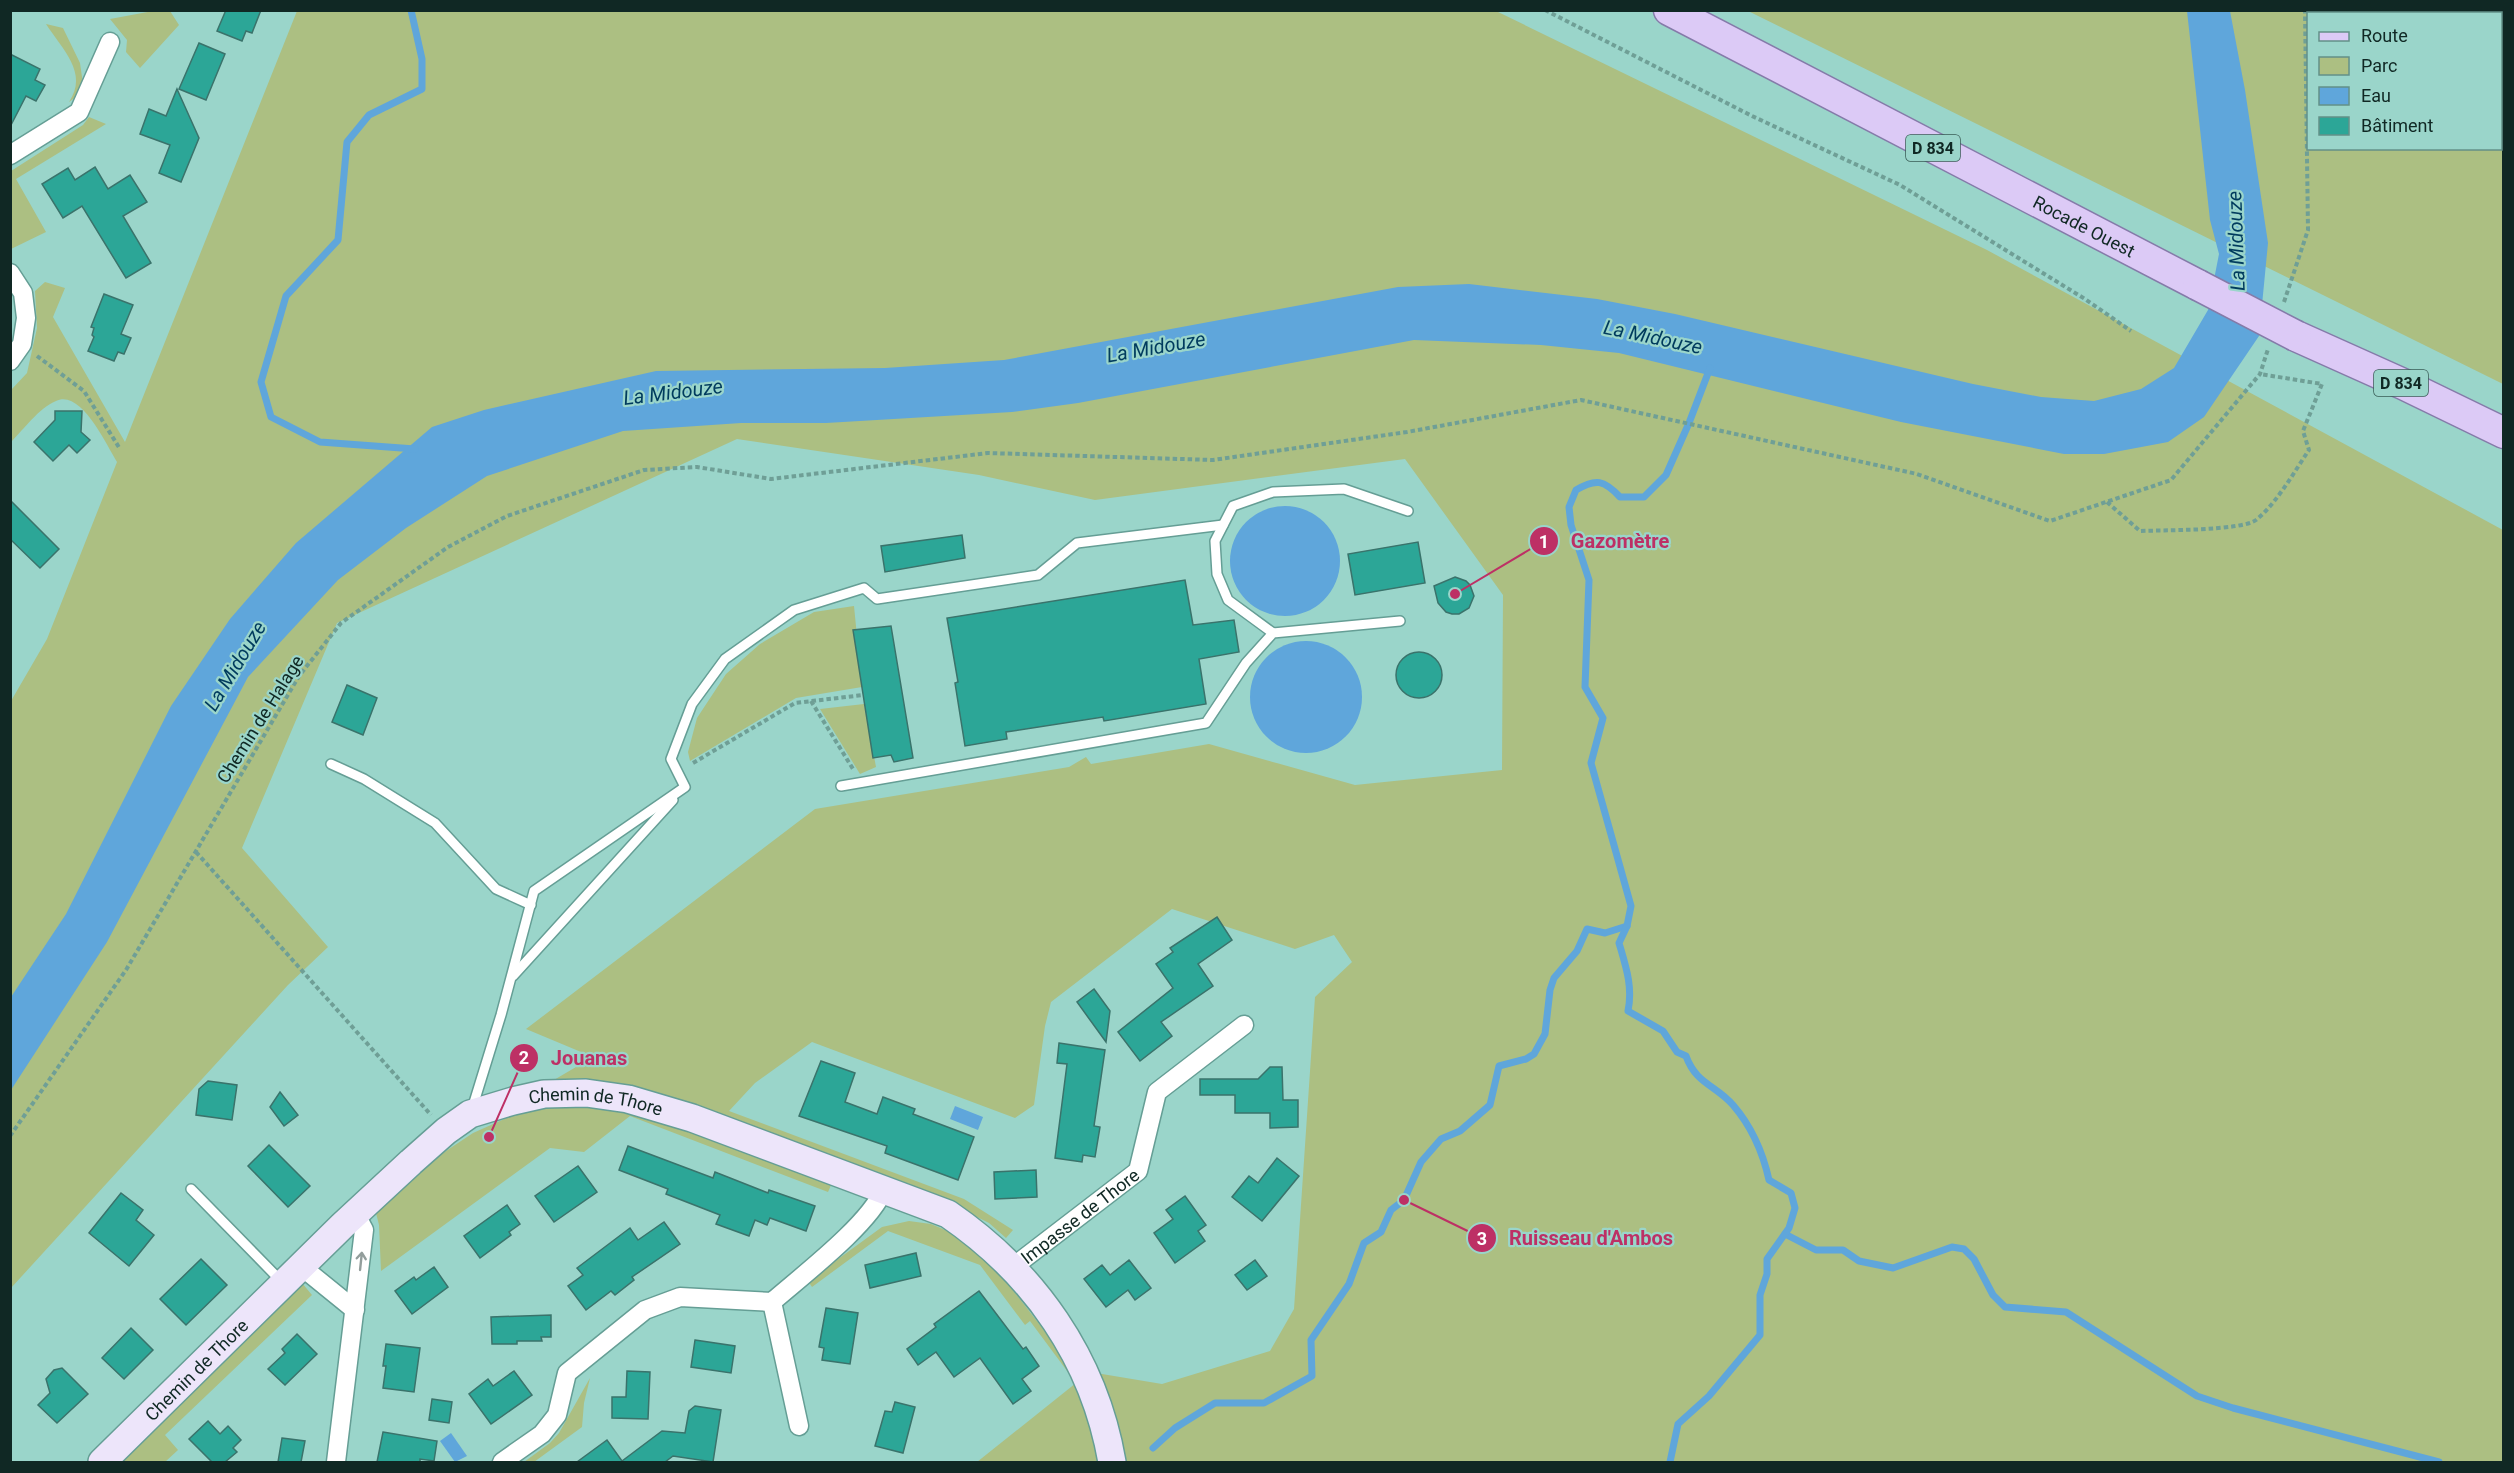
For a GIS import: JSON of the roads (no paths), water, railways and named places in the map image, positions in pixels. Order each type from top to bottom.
[{"type":"main road","name":"Rocade Ouest","points":[[1669,10],[2198,285],[2284,338],[2403,384],[2504,433]]},
{"type":"street","points":[[10,155],[80,112],[110,42]]},
{"type":"street","points":[[10,273],[23,293],[26,318],[22,345],[10,361]]},
{"type":"street","name":"Impasse de Thore","points":[[1013,1266],[1138,1171],[1157,1092],[1244,1025]]},
{"type":"street","name":"Chemin de Thore","points":[[102,1462],[355,1213],[446,1131],[470,1114],[513,1101],[544,1094],[586,1093],[628,1099],[692,1118],[948,1214],[980,1236],[1013,1266],[1046,1305],[1072,1346],[1093,1389],[1112,1462]]},
{"type":"street","points":[[502,1462],[542,1434],[557,1415],[567,1373],[645,1310],[680,1297],[772,1302],[852,1232],[879,1203],[884,1189]]},
{"type":"street","points":[[336,1462],[364,1230],[355,1213]]},
{"type":"street","points":[[293,1276],[355,1310]]},
{"type":"street","points":[[772,1302],[799,1426]]},
{"type":"lane","points":[[1401,621],[1273,633],[1228,600],[1217,574],[1215,541],[1233,506],[1273,492],[1344,489],[1408,511]]},
{"type":"lane","points":[[685,787],[671,759],[692,704],[726,659],[794,610],[864,588],[877,599],[1038,575],[1077,543],[1223,525]]},
{"type":"lane","points":[[841,786],[1206,723],[1246,663],[1273,633]]},
{"type":"lane","points":[[332,764],[364,779],[435,823],[496,890],[531,905]]},
{"type":"lane","points":[[470,1114],[534,891],[685,787]]},
{"type":"lane","points":[[510,979],[685,787]]},
{"type":"lane","points":[[191,1189],[293,1276]]},
{"type":"water","name":"La Midouze","points":[[2187,11],[2230,11],[2245,90],[2268,243],[2259,336],[2204,417],[2168,442],[2104,454],[2064,454],[1901,422],[1619,353],[1541,345],[1414,340],[1078,403],[1012,412],[826,423],[741,423],[623,431],[487,476],[406,528],[338,580],[248,677],[107,942],[11,1090],[11,997],[66,914],[171,706],[230,619],[296,543],[432,427],[484,410],[656,371],[885,368],[1004,360],[1398,287],[1469,284],[1597,299],[1675,314],[1973,384],[2041,397],[2094,401],[2141,389],[2174,368],[2208,310],[2219,254],[2210,220]]},
{"type":"water","points":[[1285,506],[1306,510],[1324,522],[1336,540],[1340,561],[1336,582],[1324,600],[1306,612],[1285,616],[1264,612],[1246,600],[1234,582],[1230,561],[1234,540],[1246,522],[1264,510]]},
{"type":"water","points":[[1306,641],[1328,645],[1346,657],[1358,675],[1362,697],[1358,719],[1346,737],[1328,749],[1306,753],[1284,749],[1266,737],[1254,719],[1250,697],[1254,675],[1266,657],[1284,645]]},
{"type":"water","points":[[955,1106],[983,1117],[978,1130],[950,1119]]},
{"type":"water","points":[[451,1433],[467,1456],[455,1462],[440,1441]]},
{"type":"waterway","points":[[411,10],[422,59],[422,89],[369,115],[347,142],[338,240],[286,296],[261,382],[271,417],[320,442],[415,449]]},
{"type":"waterway","points":[[1670,1462],[1678,1424],[1709,1396],[1760,1335],[1760,1295],[1767,1274],[1767,1259],[1789,1228],[1795,1208],[1791,1193],[1769,1180],[1756,1141],[1746,1122],[1733,1105],[1695,1073],[1686,1056],[1677,1052],[1663,1031],[1628,1011],[1629,985],[1619,943],[1627,926],[1631,906],[1591,763],[1603,718],[1585,687],[1589,580],[1571,525],[1569,507],[1576,490],[1594,482],[1604,484],[1620,497],[1644,497],[1666,475],[1710,368]]},
{"type":"waterway","points":[[1153,1448],[1175,1428],[1215,1403],[1264,1403],[1312,1376],[1311,1340],[1349,1284],[1364,1243],[1381,1232],[1391,1210],[1404,1200],[1421,1162],[1441,1139],[1460,1131],[1490,1105],[1499,1066],[1526,1059],[1534,1054],[1545,1034],[1550,990],[1554,978],[1577,951],[1587,929],[1605,933],[1627,926]]},
{"type":"waterway","points":[[1785,1234],[1816,1250],[1843,1250],[1859,1261],[1893,1268],[1952,1247],[1964,1249],[1974,1259],[1993,1295],[2005,1307],[2066,1312],[2197,1396],[2233,1408],[2439,1462]]},
{"type":"place","name":"Gazomètre","points":[[1455,594]]},
{"type":"place","name":"Jouanas","points":[[489,1137]]},
{"type":"place","name":"Ruisseau d'Ambos","points":[[1404,1200]]}]
